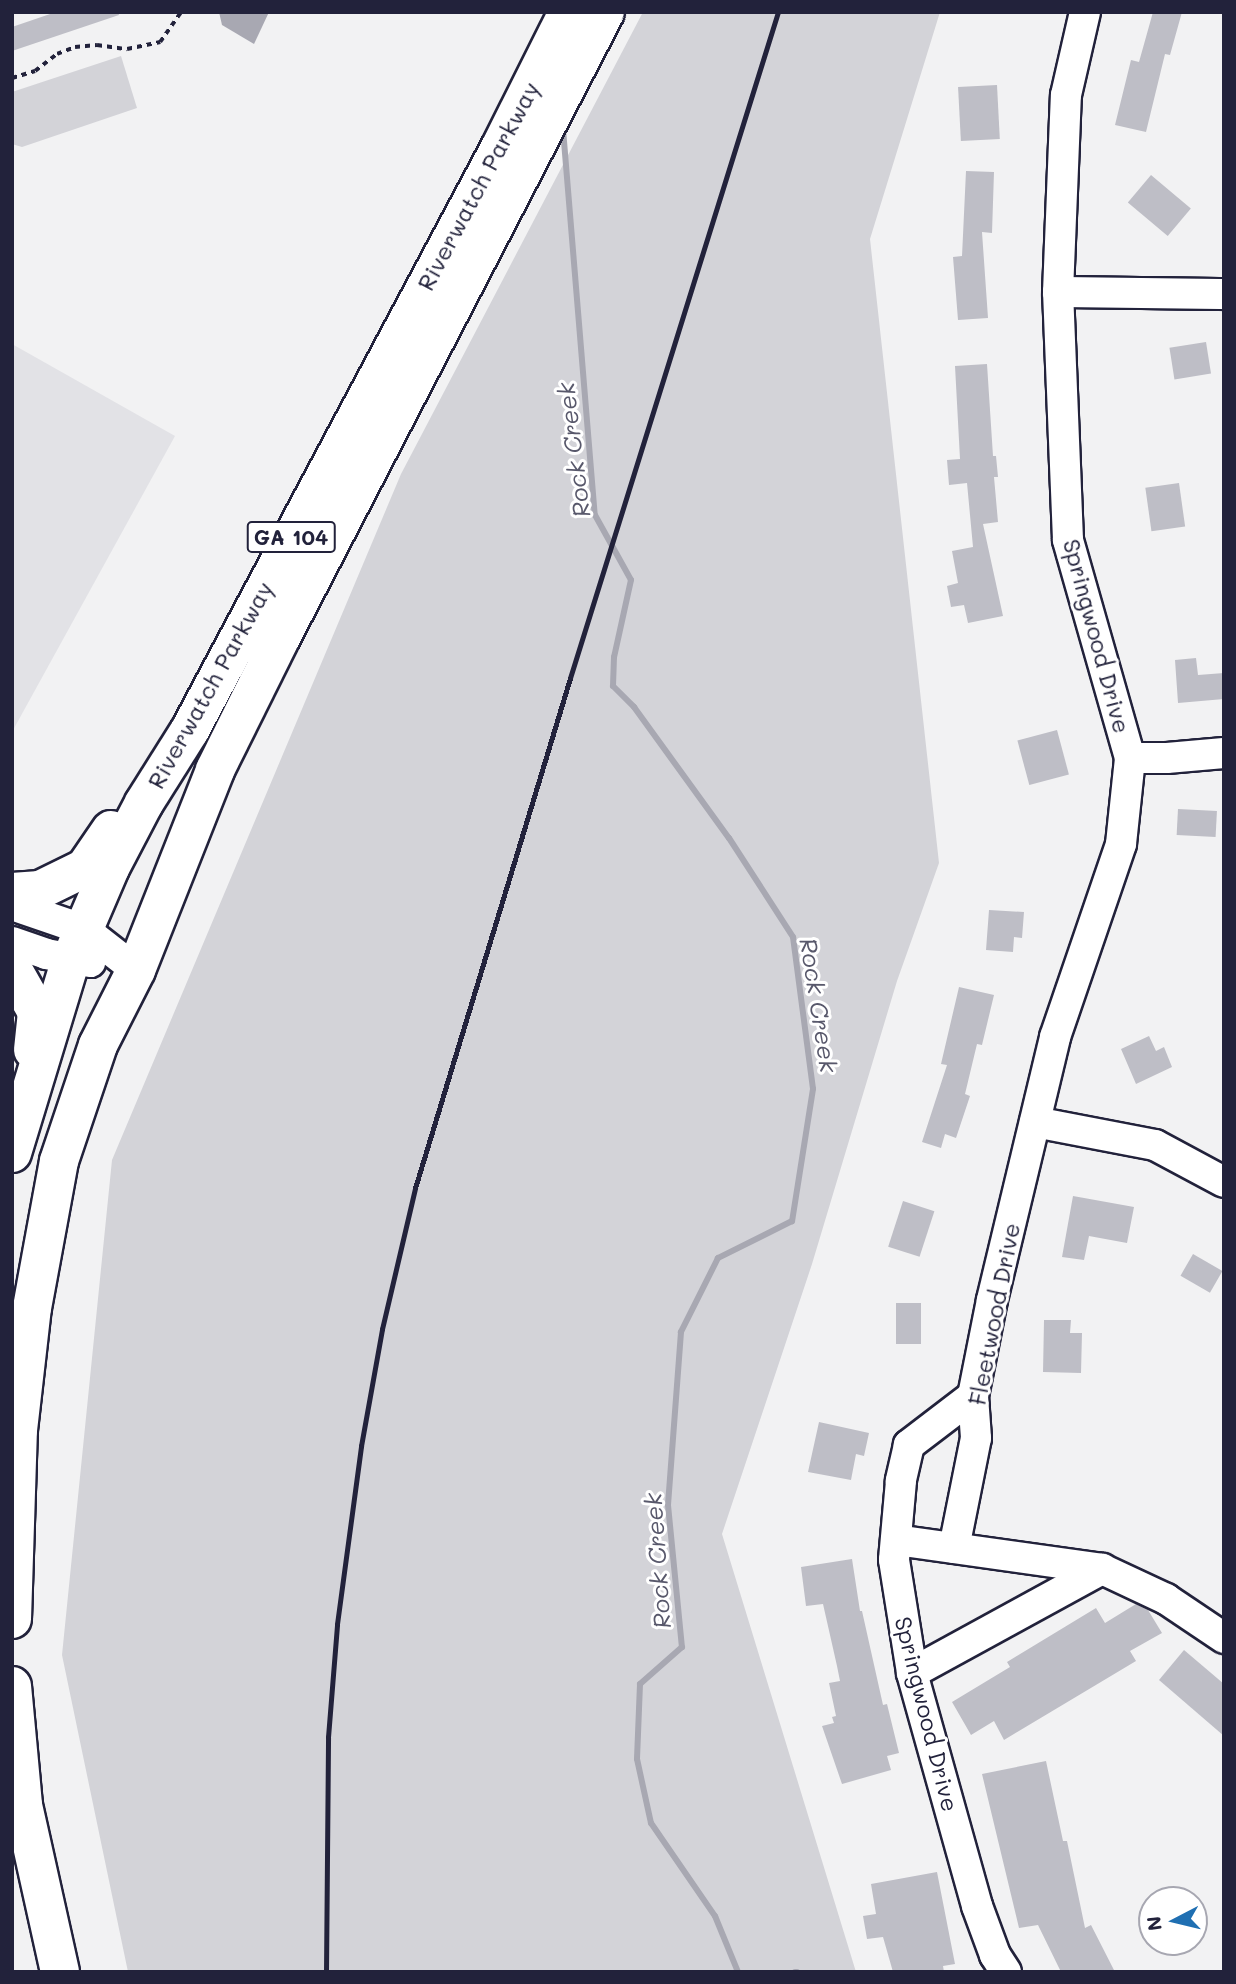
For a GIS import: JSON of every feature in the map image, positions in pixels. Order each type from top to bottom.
[{"type":"main road","name":"Riverwatch Parkway","points":[[12,1153],[29,1088],[78,944],[110,868],[144,803],[190,730],[501,146],[568,12]]},
{"type":"main road","name":"Riverwatch Parkway","points":[[136,970],[215,771],[279,641],[605,12]]},
{"type":"main road","points":[[12,892],[40,890],[85,868],[117,820],[191,689],[252,611]]},
{"type":"main road","points":[[12,968],[37,1012],[29,1088]]},
{"type":"main road","name":"GA 104","points":[[12,1619],[18,1430],[32,1308],[58,1161],[98,1045],[136,970]]},
{"type":"main road","points":[[12,1686],[23,1805],[60,1972]]},
{"type":"street","name":"Springwood Drive","points":[[1035,1122],[1055,1037],[1121,844],[1130,758],[1068,540],[1058,292],[1066,95],[1085,12]]},
{"type":"street","points":[[1058,292],[1224,294]]},
{"type":"street","points":[[1130,758],[1224,753]]},
{"type":"street","points":[[12,905],[78,944],[136,970]]},
{"type":"street","points":[[12,942],[78,944]]},
{"type":"street","points":[[1035,1122],[1155,1145],[1224,1182]]},
{"type":"street","name":"Fleetwood Drive","points":[[954,1548],[976,1438],[973,1396],[992,1300],[1035,1122]]},
{"type":"street","name":"Springwood Drive","points":[[973,1396],[909,1445],[901,1481],[894,1560],[912,1673],[977,1906],[995,1955],[1006,1972]]},
{"type":"street","points":[[896,1540],[1102,1569],[1166,1599],[1224,1638]]},
{"type":"street","points":[[912,1673],[1102,1569]]},
{"type":"path","points":[[12,78],[35,71],[57,54],[75,47],[127,49],[160,42],[181,12]]},
{"type":"shaded area","points":[[219,12],[269,12],[254,44],[222,25]]},
{"type":"shaded area","points":[[643,12],[940,12],[870,239],[939,863],[897,981],[812,1264],[722,1534],[856,1972],[128,1972],[62,1655],[112,1160],[401,474]]},
{"type":"shaded area","points":[[121,56],[137,108],[22,147],[12,144],[12,92]]},
{"type":"shaded area","points":[[12,344],[175,436],[12,732]]},
{"type":"building","points":[[56,12],[118,12],[119,15],[12,51],[12,27]]},
{"type":"building","points":[[1153,12],[1182,12],[1170,55],[1165,54],[1146,132],[1115,125],[1131,60],[1139,62]]},
{"type":"building","points":[[997,85],[1000,139],[961,141],[958,87]]},
{"type":"building","points":[[966,171],[994,172],[992,233],[982,232],[988,318],[958,320],[953,257],[962,256]]},
{"type":"building","points":[[1151,175],[1191,208],[1168,236],[1128,203]]},
{"type":"building","points":[[1206,342],[1211,374],[1174,379],[1169,348]]},
{"type":"building","points":[[987,364],[993,456],[996,456],[998,477],[994,477],[998,522],[983,524],[1003,616],[968,623],[964,605],[951,607],[947,586],[958,583],[952,551],[973,547],[967,483],[949,485],[947,460],[960,459],[955,366]]},
{"type":"building","points":[[1179,483],[1185,527],[1151,531],[1145,488]]},
{"type":"building","points":[[1196,658],[1198,675],[1224,673],[1224,699],[1178,703],[1175,660]]},
{"type":"building","points":[[1057,730],[1069,774],[1029,785],[1017,741]]},
{"type":"building","points":[[1178,809],[1217,811],[1216,837],[1177,835]]},
{"type":"building","points":[[989,910],[1024,912],[1022,938],[1014,937],[1013,952],[986,950]]},
{"type":"building","points":[[959,987],[994,995],[982,1045],[977,1044],[965,1094],[970,1096],[956,1138],[945,1134],[941,1148],[922,1142],[947,1065],[941,1064]]},
{"type":"building","points":[[1149,1036],[1156,1051],[1164,1047],[1172,1067],[1136,1084],[1121,1049]]},
{"type":"building","points":[[1073,1196],[1134,1207],[1127,1243],[1089,1236],[1084,1260],[1062,1257]]},
{"type":"building","points":[[903,1201],[934,1211],[920,1257],[888,1247]]},
{"type":"building","points":[[1193,1254],[1222,1271],[1210,1293],[1180,1276]]},
{"type":"building","points":[[896,1303],[921,1303],[921,1344],[896,1344]]},
{"type":"building","points":[[1044,1320],[1071,1320],[1070,1333],[1082,1333],[1081,1373],[1043,1372]]},
{"type":"building","points":[[819,1422],[869,1433],[864,1456],[856,1454],[851,1480],[808,1472]]},
{"type":"building","points":[[852,1559],[860,1611],[883,1705],[887,1704],[899,1753],[887,1756],[891,1770],[842,1784],[822,1726],[834,1723],[832,1717],[836,1716],[829,1683],[840,1681],[823,1604],[806,1606],[801,1567]]},
{"type":"building","points":[[1136,1604],[1148,1610],[1162,1633],[1130,1651],[1136,1661],[1004,1740],[994,1721],[971,1735],[952,1702],[1010,1667],[1007,1662],[1096,1608],[1105,1623]]},
{"type":"building","points":[[1184,1650],[1224,1684],[1224,1736],[1159,1680]]},
{"type":"building","points":[[1046,1761],[1063,1841],[1067,1841],[1085,1928],[1091,1925],[1115,1972],[1061,1972],[1038,1925],[1019,1928],[982,1774]]},
{"type":"building","points":[[937,1872],[955,1964],[943,1966],[944,1972],[893,1972],[883,1937],[867,1939],[863,1916],[876,1914],[871,1884]]},
{"type":"waterway","name":"Rock Creek","points":[[563,129],[595,515],[631,580],[614,657],[613,686],[634,707],[729,838],[793,937],[813,1089],[792,1221],[718,1258],[681,1332],[668,1505],[682,1647],[640,1684],[637,1759],[651,1823],[715,1916],[738,1972]]},
{"type":"railway","points":[[326,1972],[328,1737],[337,1624],[361,1446],[382,1329],[415,1188],[570,678],[778,12]]}]
